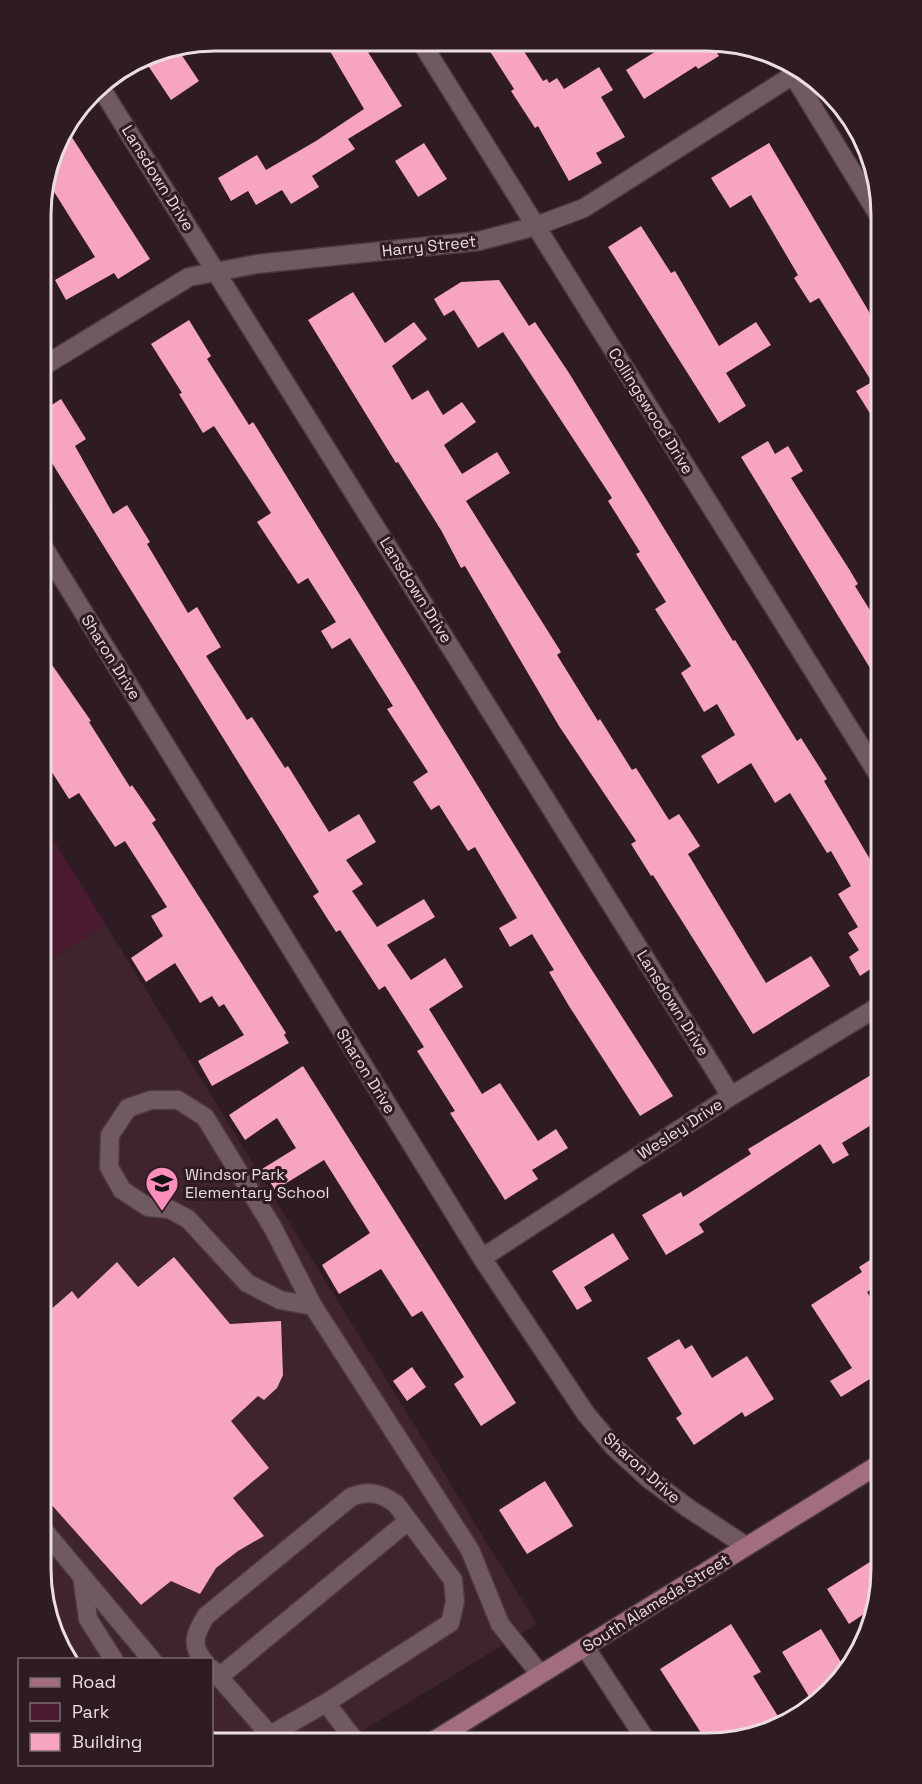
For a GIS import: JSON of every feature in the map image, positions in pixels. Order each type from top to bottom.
[{"type":"main road","name":"South Alameda Street","points":[[446,1733],[871,1469]]},
{"type":"street","name":"Collingswood Drive","points":[[427,51],[871,763]]},
{"type":"street","name":"Harry Street","points":[[51,360],[189,277],[257,264],[479,241],[536,226],[584,208],[792,75]]},
{"type":"street","points":[[799,80],[870,199]]},
{"type":"street","name":"Lansdown Drive","points":[[105,94],[731,1096]]},
{"type":"street","name":"Sharon Drive","points":[[51,560],[482,1258],[586,1414],[613,1446],[687,1508],[746,1546]]},
{"type":"street","name":"Wesley Drive","points":[[482,1258],[731,1096],[871,1011]]},
{"type":"street","points":[[314,1306],[280,1300],[247,1283],[188,1219],[169,1209],[148,1208],[122,1191],[109,1167],[110,1135],[128,1108],[151,1100],[178,1100],[205,1117],[273,1228],[314,1306],[470,1550],[501,1623],[540,1674]]},
{"type":"street","points":[[202,1658],[196,1651],[195,1634],[206,1616],[351,1497],[364,1492],[384,1495],[396,1504],[453,1580],[455,1602],[450,1623],[326,1703],[274,1733]]},
{"type":"street","points":[[268,1733],[215,1673],[408,1521]]},
{"type":"street","points":[[51,1540],[151,1658]]},
{"type":"street","points":[[82,1576],[88,1619],[113,1658]]},
{"type":"street","points":[[585,1647],[641,1733]]},
{"type":"street","points":[[326,1703],[349,1733]]},
{"type":"shaded area","name":"Windsor Park Elementary School","points":[[106,925],[537,1624],[359,1733],[213,1733],[213,1658],[78,1658],[60,1622],[51,1580],[51,959]]},
{"type":"green space","points":[[51,836],[106,925],[51,959]]},
{"type":"building","points":[[330,51],[367,51],[402,106],[348,139],[355,149],[312,176],[319,187],[291,204],[282,190],[256,205],[248,191],[231,201],[218,178],[257,155],[266,170],[316,141],[364,109]]},
{"type":"building","points":[[490,51],[524,51],[543,81],[547,79],[549,83],[557,78],[564,89],[599,67],[613,90],[601,97],[625,137],[596,153],[602,163],[569,181],[538,126],[535,128],[511,91],[514,89]]},
{"type":"building","points":[[656,51],[716,51],[719,56],[698,69],[696,66],[644,99],[626,70]]},
{"type":"building","points":[[181,54],[199,81],[171,100],[148,65]]},
{"type":"building","points":[[71,136],[150,259],[118,279],[114,273],[66,300],[55,280],[95,257],[53,190],[63,152]]},
{"type":"building","points":[[424,143],[447,179],[418,197],[395,161]]},
{"type":"building","points":[[769,143],[871,315],[871,380],[819,298],[810,303],[794,278],[798,275],[751,195],[730,208],[711,178]]},
{"type":"building","points":[[641,226],[671,273],[675,271],[719,346],[756,322],[771,345],[726,373],[746,406],[719,423],[608,247]]},
{"type":"building","points":[[499,280],[529,326],[535,322],[569,373],[733,641],[735,640],[797,741],[801,738],[827,779],[824,781],[871,861],[871,969],[860,976],[849,957],[859,950],[848,933],[858,927],[838,894],[851,886],[831,851],[827,853],[790,793],[775,803],[751,763],[718,784],[701,756],[735,735],[717,704],[704,712],[681,673],[691,666],[655,609],[666,602],[636,554],[640,552],[608,501],[612,498],[503,332],[478,348],[454,310],[444,316],[434,299],[461,282]]},
{"type":"building","points":[[353,292],[385,343],[414,322],[427,339],[392,366],[412,400],[428,390],[443,415],[462,402],[476,422],[444,445],[462,474],[497,452],[510,473],[466,501],[561,652],[557,655],[598,721],[600,719],[632,770],[636,768],[669,820],[679,814],[700,846],[688,854],[766,983],[811,956],[830,986],[753,1034],[631,844],[636,841],[559,726],[465,566],[461,568],[441,530],[398,462],[396,463],[308,320]]},
{"type":"building","points":[[189,320],[211,356],[207,359],[249,425],[253,422],[581,953],[673,1096],[640,1116],[569,1006],[549,972],[554,970],[532,934],[510,947],[499,928],[517,918],[475,847],[468,851],[439,805],[431,810],[413,782],[428,772],[387,709],[393,706],[350,638],[332,649],[321,631],[336,622],[308,578],[298,584],[257,522],[271,513],[214,426],[203,433],[179,394],[182,393],[151,344]]},
{"type":"building","points":[[871,383],[871,415],[856,391]]},
{"type":"building","points":[[61,399],[86,439],[75,446],[113,514],[127,505],[150,542],[147,544],[188,613],[197,607],[221,647],[206,656],[247,720],[252,717],[285,768],[288,766],[329,832],[359,814],[376,842],[346,860],[363,884],[352,891],[377,927],[424,899],[435,917],[387,945],[411,980],[445,958],[463,987],[429,1009],[482,1094],[500,1083],[538,1141],[556,1129],[568,1148],[532,1170],[538,1179],[505,1200],[450,1113],[455,1111],[417,1051],[424,1047],[385,986],[379,990],[340,930],[336,932],[313,896],[319,892],[51,461],[51,405]]},
{"type":"building","points":[[768,441],[775,454],[788,446],[803,471],[791,478],[858,584],[855,586],[871,612],[871,670],[741,457]]},
{"type":"building","points":[[51,663],[91,721],[89,722],[130,787],[132,785],[156,820],[152,823],[286,1033],[284,1035],[289,1043],[212,1086],[198,1061],[244,1035],[224,1004],[219,1007],[212,996],[200,1003],[175,963],[146,982],[131,958],[163,936],[151,916],[167,907],[125,841],[115,847],[79,793],[69,799],[51,771]]},
{"type":"building","points":[[303,1066],[516,1403],[481,1426],[454,1384],[464,1377],[422,1311],[412,1317],[381,1269],[339,1294],[322,1265],[370,1233],[324,1160],[275,1190],[262,1169],[296,1148],[277,1118],[245,1140],[229,1115]]},
{"type":"building","points":[[871,1075],[871,1125],[842,1143],[849,1155],[833,1164],[820,1144],[699,1224],[704,1232],[666,1255],[642,1215],[681,1192],[683,1197],[751,1154],[748,1149]]},
{"type":"building","points":[[613,1233],[629,1259],[584,1287],[592,1301],[577,1310],[552,1271]]},
{"type":"building","points":[[174,1257],[230,1324],[281,1321],[283,1375],[277,1388],[264,1400],[258,1396],[231,1421],[269,1468],[233,1498],[264,1536],[238,1551],[216,1568],[200,1594],[171,1581],[141,1605],[51,1504],[51,1309],[72,1291],[78,1299],[117,1262],[138,1287]]},
{"type":"building","points":[[871,1259],[871,1290],[867,1292],[871,1298],[871,1378],[841,1397],[830,1381],[852,1368],[811,1305],[862,1272],[859,1267]]},
{"type":"building","points":[[679,1339],[685,1349],[692,1345],[712,1378],[747,1356],[774,1399],[745,1417],[742,1412],[694,1445],[676,1418],[682,1414],[647,1358]]},
{"type":"building","points":[[412,1367],[426,1387],[407,1401],[393,1381]]},
{"type":"building","points":[[545,1481],[573,1526],[527,1554],[499,1510]]},
{"type":"building","points":[[871,1561],[871,1580],[864,1614],[849,1624],[827,1589]]},
{"type":"building","points":[[731,1624],[761,1672],[753,1676],[778,1717],[739,1730],[701,1733],[660,1669]]},
{"type":"building","points":[[821,1629],[841,1663],[823,1685],[809,1697],[782,1652]]},
{"type":"place","name":"Windsor Park Elementary School","points":[[162,1212]]}]
